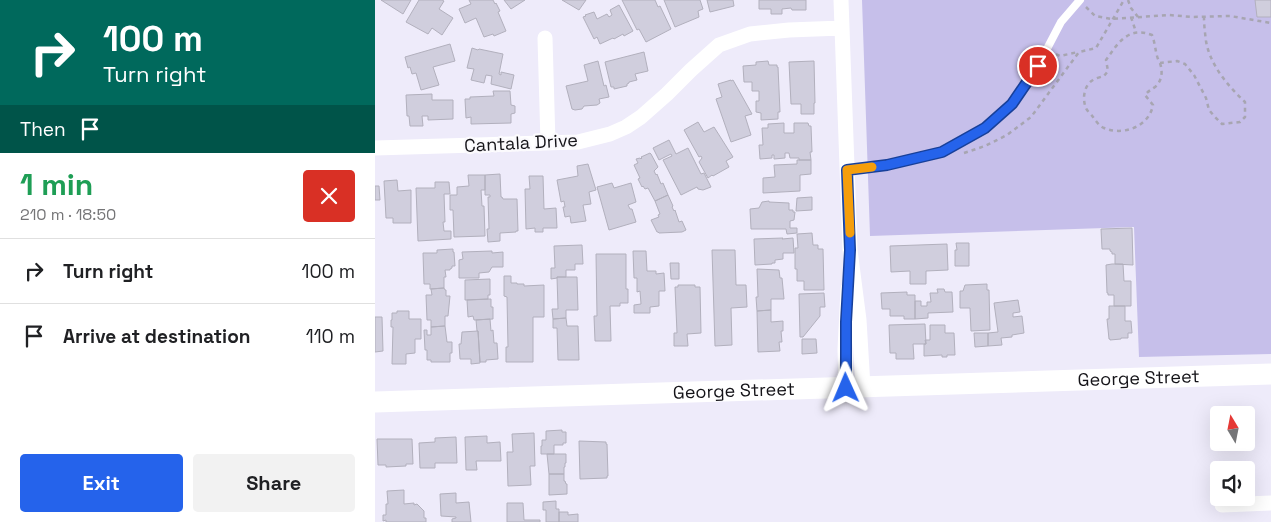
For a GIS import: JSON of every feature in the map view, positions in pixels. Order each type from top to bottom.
[{"type":"main road","name":"George Street","points":[[375,402],[1271,374]]},
{"type":"street","points":[[841,0],[850,250],[859,320],[854,387]]},
{"type":"street","name":"Cantala Drive","points":[[375,148],[577,142],[610,134],[626,127],[641,116],[719,46],[750,34],[842,28]]},
{"type":"street","points":[[545,38],[548,143]]},
{"type":"street","points":[[1255,504],[1271,503]]},
{"type":"lane","points":[[847,170],[887,165],[942,152],[985,128],[1012,104],[1038,66],[1061,22],[1082,3]]},
{"type":"path","points":[[1129,0],[1131,8],[1138,17]]},
{"type":"path","points":[[1082,3],[1095,16],[1112,19],[1169,15],[1193,17],[1230,16],[1271,23]]},
{"type":"path","points":[[1160,64],[1177,61],[1185,64],[1195,75],[1209,110],[1222,124],[1239,122],[1245,116],[1245,102],[1220,74],[1210,54],[1206,42],[1204,17]]},
{"type":"path","points":[[1131,18],[1136,32]]},
{"type":"path","points":[[1145,32],[1151,35],[1155,43],[1156,57],[1160,64],[1162,71],[1159,82],[1145,95],[1153,105],[1145,122],[1131,129],[1113,130],[1102,127],[1085,107],[1085,90],[1094,80],[1104,76],[1107,71],[1106,60],[1127,35],[1145,32]]},
{"type":"path","points":[[1047,50],[1059,56],[1079,52]]},
{"type":"shaded area","points":[[862,0],[1271,0],[1271,354],[1139,357],[1134,227],[870,236]]},
{"type":"building","points":[[381,0],[411,0],[403,14]]},
{"type":"building","points":[[419,0],[444,1],[439,9],[453,18],[442,35],[432,28],[428,34],[406,22]]},
{"type":"building","points":[[469,0],[493,0],[500,11],[498,12],[506,31],[494,36],[493,34],[484,37],[476,18],[465,23],[459,9],[471,4]]},
{"type":"building","points":[[504,0],[525,0],[511,9]]},
{"type":"building","points":[[562,0],[586,0],[579,10]]},
{"type":"building","points":[[622,0],[655,0],[671,29],[646,42],[639,29],[637,30]]},
{"type":"building","points":[[664,0],[700,0],[703,9],[698,11],[699,17],[675,27]]},
{"type":"building","points":[[707,0],[733,0],[734,6],[710,12]]},
{"type":"building","points":[[759,0],[806,0],[806,10],[782,9],[782,14],[771,14],[771,9],[759,9]]},
{"type":"building","points":[[1255,0],[1271,0],[1271,17],[1257,17]]},
{"type":"building","points":[[619,5],[633,31],[600,44],[597,37],[594,39],[583,17],[594,12],[597,19],[607,14],[609,17],[612,15],[610,10]]},
{"type":"building","points":[[450,44],[455,61],[433,67],[439,85],[421,90],[416,73],[412,74],[405,57]]},
{"type":"building","points":[[472,48],[503,54],[499,74],[501,75],[501,72],[514,75],[511,89],[491,84],[492,76],[486,75],[484,83],[471,80],[474,69],[467,68]]},
{"type":"building","points":[[644,52],[648,71],[635,74],[637,80],[629,82],[627,86],[614,89],[614,87],[611,87],[605,62]]},
{"type":"building","points":[[598,61],[604,86],[606,85],[609,97],[599,99],[600,103],[597,105],[584,106],[582,109],[572,109],[566,86],[588,81],[584,65]]},
{"type":"building","points":[[768,61],[769,65],[777,65],[778,67],[780,112],[778,112],[778,119],[761,120],[761,113],[756,112],[756,101],[759,101],[759,91],[752,91],[752,82],[744,82],[743,66],[756,65],[756,62]]},
{"type":"building","points":[[814,61],[814,114],[801,114],[801,104],[791,104],[789,62]]},
{"type":"building","points":[[733,80],[752,114],[745,116],[751,135],[731,142],[716,99],[722,97],[718,84]]},
{"type":"building","points":[[493,91],[510,91],[511,105],[515,106],[515,113],[511,114],[511,123],[471,124],[471,117],[466,118],[465,99],[494,96]]},
{"type":"building","points":[[432,94],[432,100],[453,100],[453,119],[428,120],[428,116],[422,116],[423,126],[410,126],[409,116],[407,116],[406,95]]},
{"type":"building","points":[[698,122],[704,132],[714,127],[733,157],[726,161],[729,167],[708,178],[699,162],[702,158],[701,156],[699,157],[684,130]]},
{"type":"building","points":[[784,123],[784,133],[794,133],[794,123],[808,123],[811,126],[811,160],[790,158],[789,153],[785,153],[785,158],[774,159],[774,155],[772,155],[772,158],[760,159],[759,145],[763,145],[762,128],[768,128],[768,124]]},
{"type":"building","points":[[669,140],[676,154],[688,148],[701,174],[704,173],[711,187],[703,190],[697,187],[681,195],[663,160],[672,156],[671,154],[659,160],[653,148]]},
{"type":"building","points":[[650,153],[658,167],[654,171],[661,184],[663,183],[668,195],[655,201],[648,188],[642,187],[634,165],[638,163],[636,159],[641,159],[641,157]]},
{"type":"building","points":[[797,160],[811,160],[811,174],[800,175],[800,191],[763,193],[763,178],[775,177],[774,165],[797,164]]},
{"type":"building","points":[[588,164],[596,190],[589,192],[591,204],[583,205],[586,221],[571,223],[570,216],[565,217],[564,201],[561,202],[557,180],[578,176],[577,166]]},
{"type":"building","points":[[500,174],[501,197],[503,199],[517,199],[518,231],[500,233],[500,241],[488,242],[488,197],[490,195],[485,195],[485,175]]},
{"type":"building","points":[[468,175],[485,175],[485,190],[481,190],[482,206],[484,206],[485,236],[454,237],[453,210],[450,210],[450,195],[457,195],[457,187],[469,186]]},
{"type":"building","points":[[529,176],[543,176],[544,209],[556,208],[557,228],[543,228],[543,232],[535,232],[535,228],[526,229],[525,189],[530,189]]},
{"type":"building","points":[[397,180],[398,191],[411,190],[411,223],[393,223],[393,218],[386,218],[384,181]]},
{"type":"building","points":[[435,182],[449,182],[450,194],[444,194],[445,222],[443,222],[444,231],[451,231],[451,239],[418,241],[416,188],[435,188]]},
{"type":"building","points":[[612,183],[614,188],[631,183],[636,202],[628,205],[632,209],[636,222],[609,230],[597,187]]},
{"type":"building","points":[[375,186],[379,186],[380,200],[375,200]]},
{"type":"building","points":[[668,195],[679,222],[682,221],[686,230],[682,232],[659,233],[651,220],[659,217],[658,215],[660,214],[655,201]]},
{"type":"building","points":[[812,197],[812,210],[796,211],[797,198]]},
{"type":"building","points":[[762,202],[789,203],[789,210],[795,212],[794,220],[790,221],[790,228],[797,228],[797,233],[787,234],[786,229],[751,229],[750,209],[759,208]]},
{"type":"building","points":[[1132,228],[1133,265],[1115,264],[1115,254],[1112,254],[1110,249],[1102,249],[1101,229]]},
{"type":"building","points":[[812,233],[813,245],[818,245],[818,249],[823,249],[824,290],[804,290],[804,281],[797,281],[795,248],[798,248],[797,234]]},
{"type":"building","points":[[793,238],[794,253],[783,253],[783,259],[775,260],[775,263],[772,264],[755,265],[754,239]]},
{"type":"building","points":[[956,243],[969,243],[969,266],[955,266]]},
{"type":"building","points":[[947,244],[948,270],[926,271],[926,284],[910,284],[910,271],[891,272],[890,246]]},
{"type":"building","points":[[582,245],[583,264],[575,264],[575,270],[566,270],[566,277],[551,279],[551,268],[555,268],[554,246]]},
{"type":"building","points":[[453,249],[455,266],[452,266],[450,270],[445,270],[444,288],[430,289],[430,284],[424,284],[423,253],[437,253],[437,250]]},
{"type":"building","points":[[712,250],[735,250],[736,285],[746,285],[747,307],[731,308],[732,345],[715,346]]},
{"type":"building","points":[[492,251],[492,253],[503,252],[503,267],[492,267],[489,272],[479,273],[479,278],[459,278],[459,260],[463,259],[462,252]]},
{"type":"building","points":[[633,251],[646,251],[647,271],[656,271],[656,274],[664,273],[665,291],[659,291],[659,306],[650,307],[650,313],[634,313],[634,305],[641,304],[640,291],[637,292],[637,278],[634,278]]},
{"type":"building","points":[[596,254],[626,254],[628,303],[620,303],[620,306],[610,306],[611,341],[595,341],[594,316],[597,316]]},
{"type":"building","points":[[670,263],[679,263],[679,279],[671,279]]},
{"type":"building","points":[[1123,264],[1124,281],[1131,281],[1131,306],[1114,306],[1114,295],[1108,295],[1107,293],[1106,265]]},
{"type":"building","points":[[757,269],[779,270],[780,278],[782,278],[784,299],[771,299],[771,310],[757,311]]},
{"type":"building","points":[[504,276],[511,276],[511,283],[524,284],[524,286],[544,285],[544,317],[533,317],[533,362],[506,362],[506,347],[508,347],[507,297],[504,296]]},
{"type":"building","points":[[557,277],[577,277],[578,310],[566,310],[566,318],[553,319],[552,309],[558,309]]},
{"type":"building","points":[[490,279],[490,295],[488,295],[488,299],[465,300],[465,280]]},
{"type":"building","points":[[987,284],[987,290],[989,290],[990,330],[971,331],[970,308],[960,308],[960,291],[963,291],[965,285]]},
{"type":"building","points":[[678,285],[695,285],[695,287],[700,287],[701,333],[687,334],[688,346],[674,346],[674,333],[677,333],[675,287],[678,287]]},
{"type":"building","points":[[444,288],[446,296],[450,296],[448,316],[445,316],[445,326],[431,327],[431,320],[427,320],[426,295],[432,295],[431,289]]},
{"type":"building","points":[[937,289],[952,292],[953,312],[928,313],[928,318],[915,319],[915,301],[921,301],[921,306],[927,306],[927,302],[931,302],[930,293],[938,293]]},
{"type":"building","points":[[907,292],[907,295],[915,295],[915,319],[904,319],[904,316],[890,316],[890,309],[882,309],[881,293]]},
{"type":"building","points":[[824,293],[825,307],[820,307],[820,316],[803,337],[800,337],[799,294]]},
{"type":"building","points":[[491,299],[493,319],[474,320],[473,316],[468,317],[467,300]]},
{"type":"building","points":[[1018,300],[1020,312],[1013,313],[1013,317],[1022,316],[1024,333],[1001,338],[1002,345],[988,346],[988,333],[998,332],[994,303]]},
{"type":"building","points":[[1109,306],[1125,306],[1125,321],[1131,321],[1132,333],[1128,333],[1128,338],[1109,339],[1107,319],[1109,319]]},
{"type":"building","points":[[771,310],[771,322],[783,321],[783,331],[781,331],[782,342],[779,342],[780,351],[758,352],[757,311]]},
{"type":"building","points":[[397,311],[409,311],[409,319],[421,319],[421,339],[415,339],[415,353],[406,354],[406,364],[392,364],[393,327],[391,327],[391,320],[392,313],[397,313]]},
{"type":"building","points":[[375,317],[382,317],[383,351],[375,352]]},
{"type":"building","points":[[566,318],[567,326],[578,326],[579,360],[558,360],[557,328],[553,328],[553,319]]},
{"type":"building","points":[[490,319],[494,343],[497,343],[498,359],[480,362],[476,320]]},
{"type":"building","points":[[925,324],[926,344],[913,344],[914,359],[896,359],[896,353],[890,353],[889,325]]},
{"type":"building","points":[[930,325],[945,325],[945,333],[954,333],[955,355],[947,355],[947,357],[942,357],[942,355],[924,356],[925,340],[930,340]]},
{"type":"building","points":[[445,326],[447,342],[452,342],[450,362],[431,362],[431,360],[427,360],[424,330],[427,330],[427,335],[431,335],[431,327]]},
{"type":"building","points":[[478,331],[480,363],[471,364],[471,359],[460,359],[459,344],[461,344],[462,332]]},
{"type":"building","points":[[974,333],[988,333],[988,346],[975,347]]},
{"type":"building","points":[[802,339],[816,339],[817,353],[802,354]]},
{"type":"building","points":[[562,430],[562,432],[566,432],[566,443],[554,445],[554,454],[541,454],[542,440],[546,440],[546,431]]},
{"type":"building","points":[[534,433],[535,466],[530,466],[531,485],[508,486],[507,452],[513,452],[512,434]]},
{"type":"building","points":[[487,436],[487,443],[500,442],[501,461],[476,461],[477,470],[466,470],[465,437]]},
{"type":"building","points":[[456,437],[457,463],[435,463],[435,468],[420,468],[419,443],[435,442],[435,438]]},
{"type":"building","points":[[377,439],[412,439],[413,464],[386,467],[386,465],[378,465]]},
{"type":"building","points":[[579,441],[606,442],[607,478],[580,479]]},
{"type":"building","points":[[547,454],[566,454],[564,474],[549,474]]},
{"type":"building","points":[[549,474],[564,474],[567,494],[549,495]]},
{"type":"building","points":[[404,490],[404,504],[417,504],[424,511],[426,522],[383,521],[383,515],[386,515],[386,504],[388,504],[387,491]]},
{"type":"building","points":[[456,493],[456,503],[469,502],[471,522],[452,522],[452,519],[456,517],[441,516],[440,494]]},
{"type":"building","points":[[556,501],[556,509],[559,509],[559,522],[546,522],[546,510],[543,510],[543,502]]},
{"type":"building","points":[[507,503],[523,503],[524,520],[540,520],[540,522],[507,522]]},
{"type":"building","points":[[559,512],[568,512],[568,515],[578,514],[578,522],[559,522]]},
{"type":"slow traffic","points":[[850,233],[847,170],[872,167]]},
{"type":"route","points":[[846,388],[845,349],[850,250],[847,170],[887,165],[942,152],[985,128],[1012,104],[1038,66]]}]
